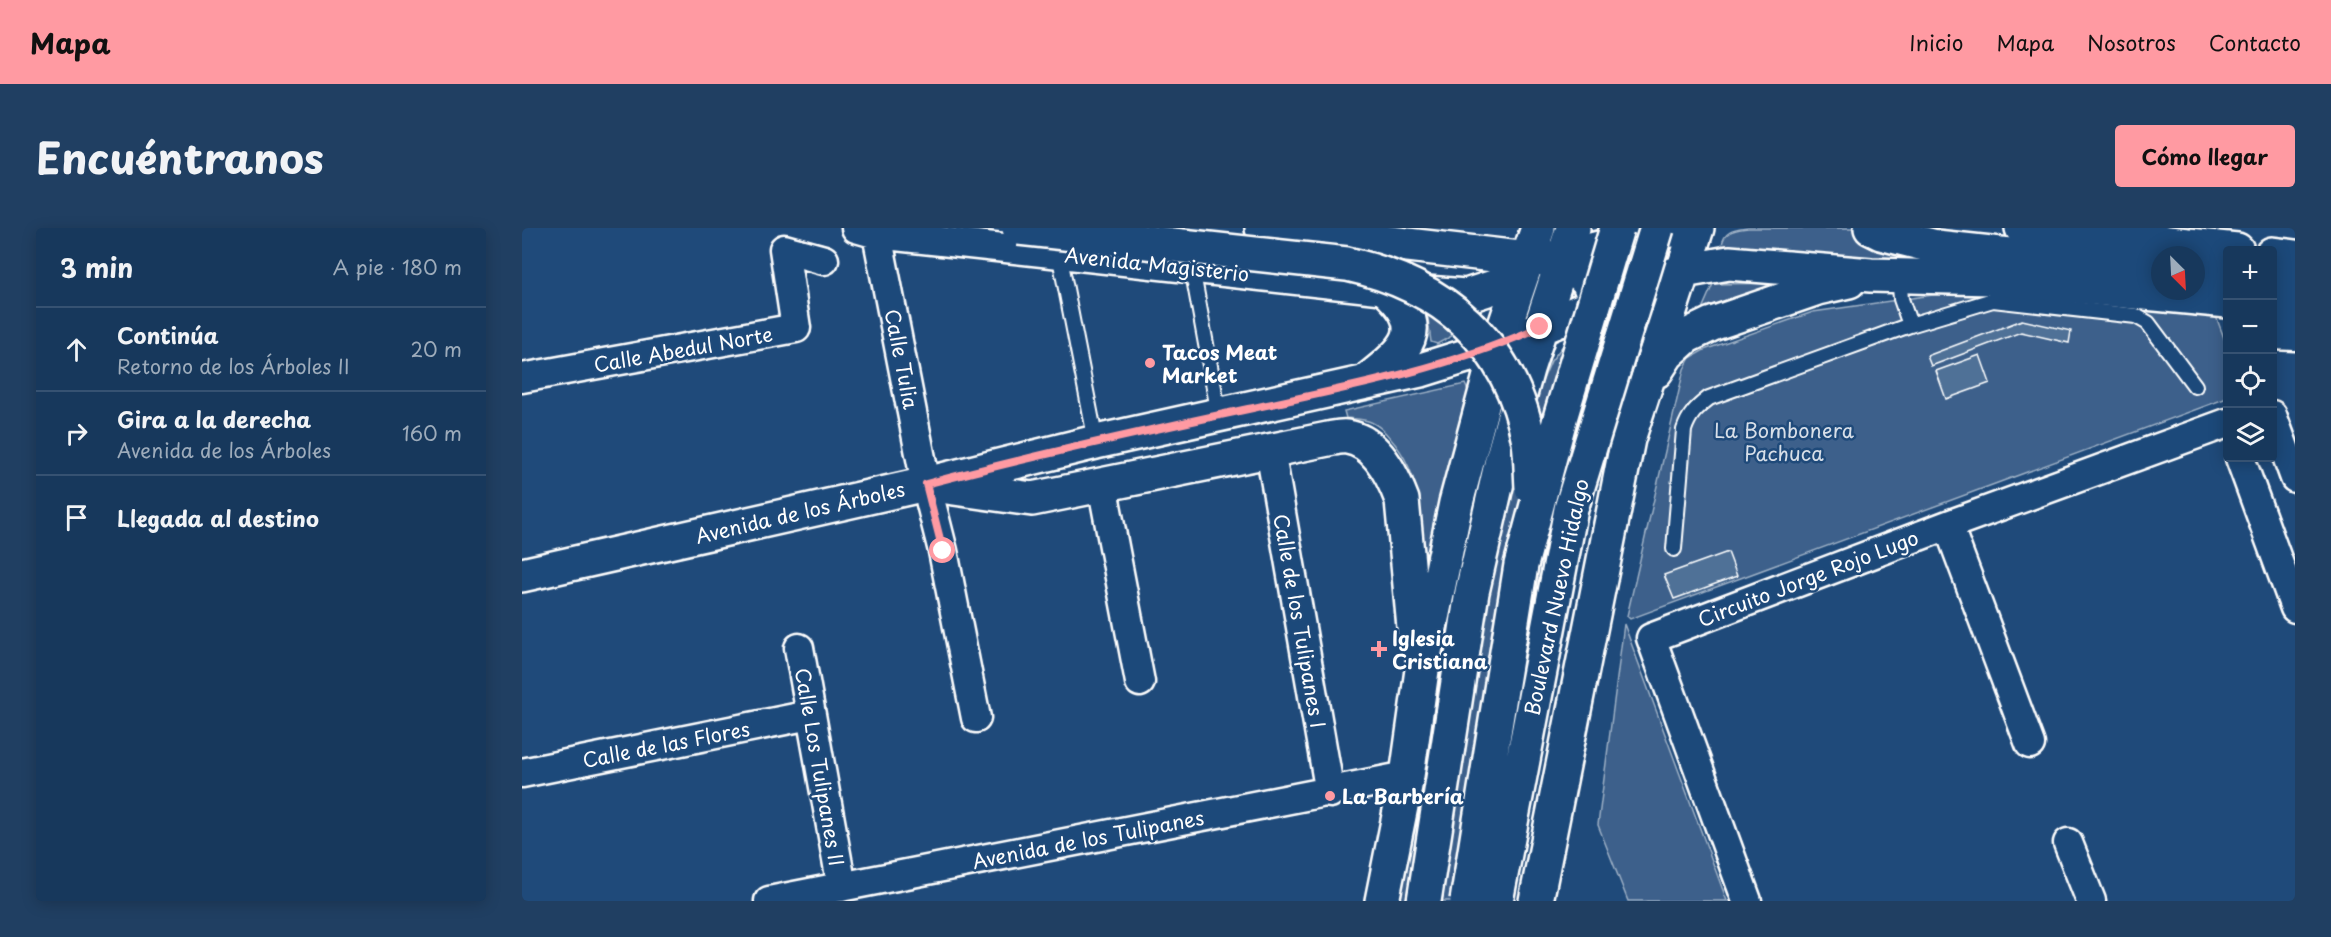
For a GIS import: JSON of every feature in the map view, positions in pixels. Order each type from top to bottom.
[{"type":"main road","points":[[1019,228],[1347,264],[1389,275],[1417,287],[1464,320],[1484,339],[1502,367],[1512,388],[1529,443],[1534,513]]},
{"type":"main road","points":[[1262,228],[1528,259]]},
{"type":"main road","points":[[1440,248],[1496,242],[1521,228]]},
{"type":"main road","points":[[1382,901],[1407,776],[1424,656],[1456,503],[1498,346],[1538,228]]},
{"type":"main road","points":[[1387,290],[1467,297],[1503,284],[1528,259],[1568,238],[1678,228]]},
{"type":"main road","name":"Boulevard Nuevo Hidalgo","points":[[1536,901],[1628,439],[1697,228]]},
{"type":"main road","points":[[1871,228],[1881,233],[1936,247],[2151,270]]},
{"type":"main road","points":[[2022,228],[2223,249]]},
{"type":"main road","points":[[1636,231],[1643,251],[1653,260],[1683,272]]},
{"type":"main road","name":"Boulevard Nuevo Hidalgo","points":[[1467,901],[1521,565],[1534,513],[1561,414],[1636,231]]},
{"type":"main road","name":"Boulevard Nuevo Hidalgo","points":[[1496,901],[1571,509],[1636,231]]},
{"type":"main road","points":[[1568,238],[1597,304],[1628,439]]},
{"type":"main road","points":[[1424,901],[1472,592],[1502,460],[1527,369],[1568,238]]},
{"type":"main road","points":[[2277,255],[2295,257]]},
{"type":"main road","name":"Avenida de los Árboles","points":[[522,575],[926,484],[1096,442],[1421,370],[1498,346],[1597,304],[1683,272],[1729,263],[1885,275]]},
{"type":"main road","points":[[1646,384],[1668,354],[1687,336],[1712,324],[1818,288],[1885,275],[1991,278],[2223,301]]},
{"type":"main road","points":[[2205,276],[2223,278]]},
{"type":"main road","points":[[2277,283],[2295,285]]},
{"type":"main road","points":[[1361,385],[1396,358],[1406,344],[1410,329],[1408,314],[1400,302],[1387,290]]},
{"type":"main road","points":[[2277,305],[2295,307]]},
{"type":"main road","points":[[926,484],[1032,499],[1346,436],[1359,440],[1373,450],[1394,480],[1402,500],[1415,638],[1424,656]]},
{"type":"street","name":"Avenida Magisterio","points":[[867,231],[1387,290]]},
{"type":"street","name":"Calle Tulia","points":[[867,231],[943,551],[976,718]]},
{"type":"street","name":"Calle Abedul Norte","points":[[522,378],[796,328],[784,249],[824,260]]},
{"type":"street","points":[[2277,335],[2295,336]]},
{"type":"street","name":"Circuito Jorge Rojo Lugo","points":[[1747,901],[1651,639],[1948,525],[2223,424]]},
{"type":"street","points":[[2277,429],[2295,478]]},
{"type":"street","name":"Calle de los Tulipanes I","points":[[1270,450],[1330,793]]},
{"type":"street","points":[[2241,462],[2295,608]]},
{"type":"street","points":[[1102,484],[1140,682]]},
{"type":"street","points":[[1948,525],[2030,744]]},
{"type":"street","name":"Calle Los Tulipanes II","points":[[799,648],[842,887]]},
{"type":"street","name":"Calle de las Flores","points":[[522,773],[810,715]]},
{"type":"street","name":"Avenida de los Tulipanes","points":[[769,901],[1330,793],[1407,776]]},
{"type":"street","points":[[2068,843],[2091,901]]},
{"type":"lane","points":[[1059,253],[1096,442]]},
{"type":"lane","points":[[1192,268],[1219,415]]},
{"type":"lane","points":[[1885,275],[1901,299],[1911,325]]},
{"type":"lane","points":[[1674,549],[1684,430],[1688,418],[1695,409],[1709,398],[1911,325],[1993,300],[2136,316],[2148,323],[2195,386]]},
{"type":"green space","points":[[1860,228],[1945,269],[1722,245],[1728,234],[1735,230]]},
{"type":"green space","points":[[1786,283],[1699,316],[1713,284]]},
{"type":"green space","name":"La Bombonera Pachuca","points":[[1982,288],[2214,311],[2223,335],[2223,399],[1630,619],[1627,616],[1684,369],[1690,358],[1704,350],[1813,312]]},
{"type":"green space","points":[[1427,310],[1476,323],[1437,344],[1431,342]]},
{"type":"green space","points":[[1565,343],[1591,352],[1611,415],[1613,432],[1581,531],[1474,901],[1435,901],[1486,598],[1511,484],[1535,398],[1551,361]]},
{"type":"green space","points":[[1465,384],[1469,393],[1423,601],[1423,537],[1418,494],[1412,474],[1403,455],[1382,430],[1370,422],[1346,418],[1344,411]]},
{"type":"green space","points":[[1507,385],[1409,901],[1400,901],[1451,590],[1495,402]]},
{"type":"green space","points":[[1624,624],[1727,901],[1628,901],[1598,825]]},
{"type":"building","points":[[2022,320],[2071,331],[2069,343],[2021,332],[1931,366],[1927,356]]},
{"type":"building","points":[[1980,355],[1990,383],[1946,399],[1936,371]]},
{"type":"building","points":[[1728,552],[1737,576],[1674,599],[1664,575]]},
{"type":"place","name":"Tacos Meat Market","points":[[1150,363]]},
{"type":"place","name":"Iglesia Cristiana","points":[[1379,649]]},
{"type":"place","name":"La Barbería","points":[[1330,796]]},
{"type":"route","points":[[943,551],[926,484],[1096,442],[1421,370],[1498,346],[1540,327]]}]
